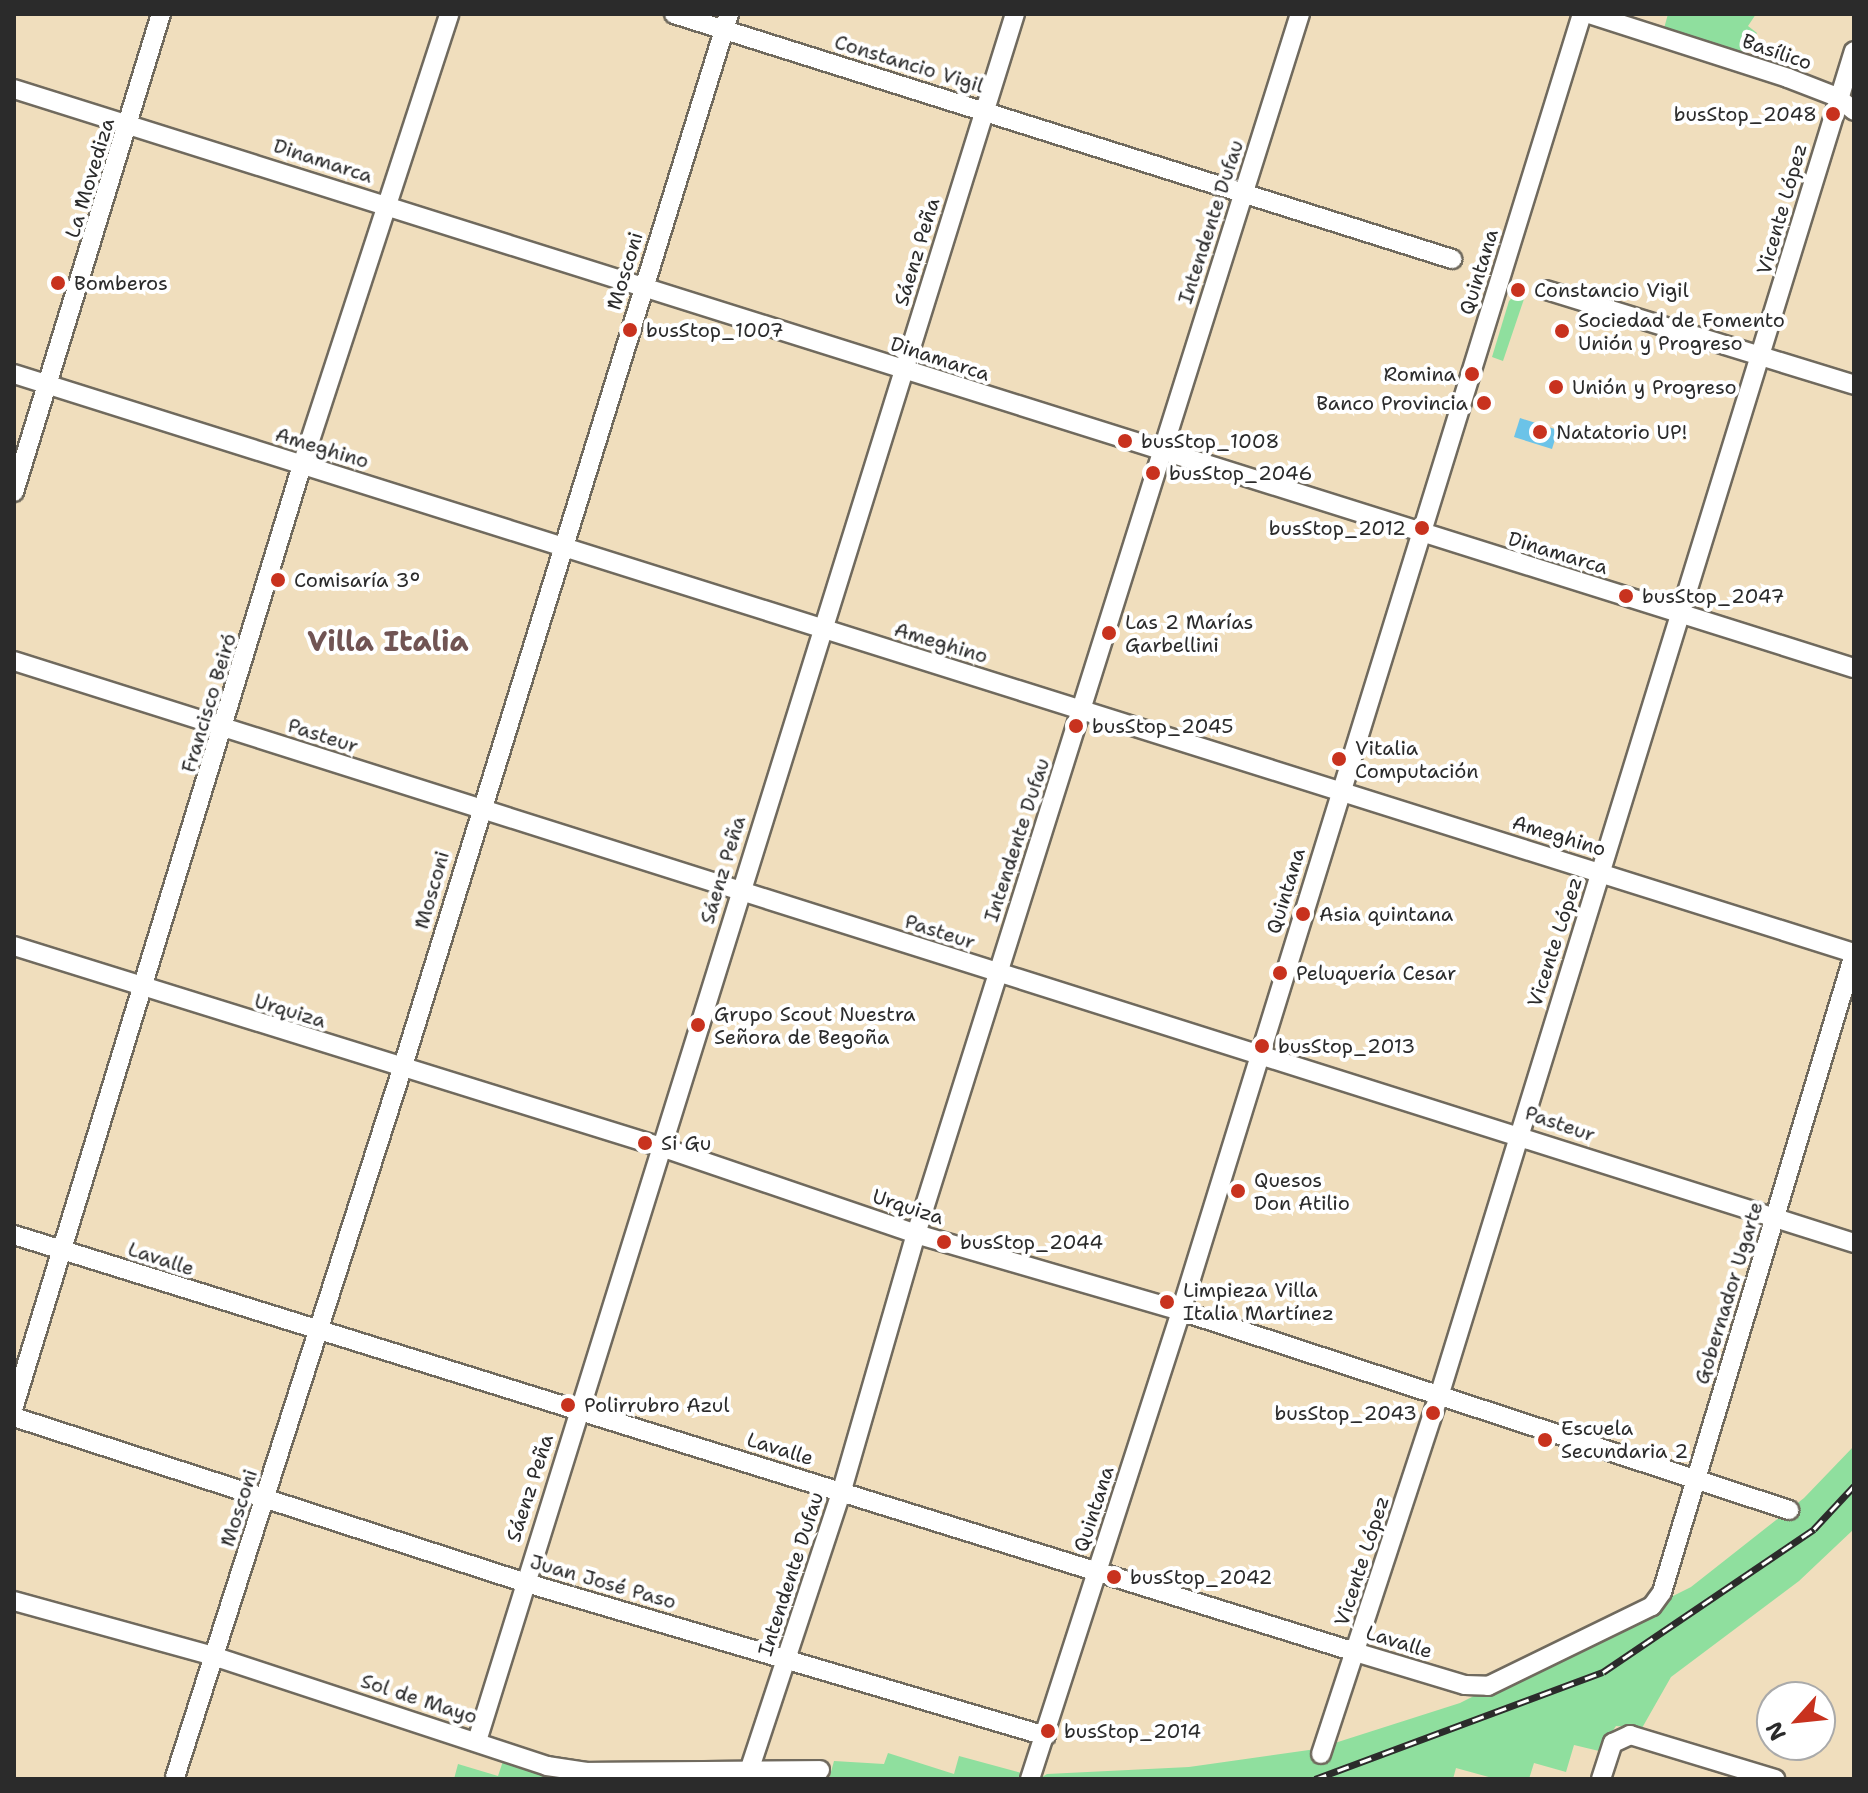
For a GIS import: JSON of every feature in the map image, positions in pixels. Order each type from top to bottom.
[{"type":"street","name":"La Movediza","points":[[14,492],[130,123],[161,14]]},
{"type":"street","name":"Francisco Beiró","points":[[14,1406],[225,728],[302,465],[390,206],[449,14]]},
{"type":"street","name":"Constancio Vigil","points":[[674,14],[726,22],[985,111],[1245,190],[1452,259]]},
{"type":"street","name":"Sáenz Peña","points":[[477,1741],[523,1582],[1015,14]]},
{"type":"street","name":"Intendente Dufau","points":[[749,1771],[842,1490],[916,1234],[1300,14]]},
{"type":"street","name":"Quintana","points":[[1030,1779],[1181,1311],[1339,791],[1582,14]]},
{"type":"street","name":"Basílico","points":[[1589,14],[1837,97],[1854,111]]},
{"type":"street","name":"Mosconi","points":[[175,1777],[267,1496],[315,1332],[402,1069],[479,809],[726,22]]},
{"type":"street","name":"Vicente López","points":[[1321,1754],[1440,1393],[1518,1133],[1762,355],[1837,97],[1854,51]]},
{"type":"street","name":"Dinamarca","points":[[14,89],[130,123],[1419,535],[1854,668]]},
{"type":"street","points":[[1546,290],[1854,385]]},
{"type":"street","name":"Ameghino","points":[[14,374],[564,544],[822,629],[1854,953]]},
{"type":"street","name":"Pasteur","points":[[14,661],[1259,1056],[1518,1133],[1775,1220],[1854,1243]]},
{"type":"street","name":"Urquiza","points":[[14,946],[661,1147],[916,1234],[1181,1311],[1440,1393],[1789,1510]]},
{"type":"street","name":"Gobernador Ugarte","points":[[1488,1686],[1652,1606],[1662,1592],[1693,1480],[1775,1220],[1854,953]]},
{"type":"street","name":"Lavalle","points":[[14,1235],[315,1332],[842,1490],[1355,1652],[1465,1685],[1488,1686]]},
{"type":"street","name":"Juan José Paso","points":[[14,1417],[267,1496],[523,1582],[1046,1736]]},
{"type":"street","name":"Sol de Mayo","points":[[14,1601],[213,1656],[547,1766],[587,1772],[820,1770]]},
{"type":"street","points":[[1601,1779],[1619,1737],[1630,1735],[1775,1779]]},
{"type":"green space","points":[[1668,14],[1756,14],[1748,26],[1757,33],[1740,56],[1663,32]]},
{"type":"green space","points":[[1516,294],[1525,296],[1503,361],[1492,357],[1509,301]]},
{"type":"green space","points":[[1854,1446],[1854,1529],[1799,1581],[1671,1677],[1642,1728],[1616,1726],[1599,1751],[1574,1745],[1566,1772],[1534,1763],[1529,1779],[1496,1779],[1456,1768],[1453,1779],[1039,1779],[1047,1774],[1189,1767],[1316,1749],[1460,1703],[1691,1587],[1804,1498]]},
{"type":"green space","points":[[888,1753],[954,1774],[959,1756],[1025,1774],[1023,1779],[829,1779],[834,1761],[884,1764]]},
{"type":"green space","points":[[505,1755],[616,1779],[454,1779],[458,1764],[498,1776]]},
{"type":"water","points":[[1520,418],[1558,430],[1552,449],[1514,437]]},
{"type":"railway","points":[[1315,1779],[1603,1672],[1814,1529],[1854,1486]]},
{"type":"place","name":"busStop_2048","points":[[1833,114]]},
{"type":"place","name":"Bomberos","points":[[58,283]]},
{"type":"place","name":"Constancio Vigil","points":[[1518,290]]},
{"type":"place","name":"busStop_1007","points":[[630,330]]},
{"type":"place","name":"Sociedad de Fomento Unión y Progreso","points":[[1562,331]]},
{"type":"place","name":"Romina","points":[[1472,374]]},
{"type":"place","name":"Unión y Progreso","points":[[1556,387]]},
{"type":"place","name":"Banco Provincia","points":[[1484,403]]},
{"type":"place","name":"Natatorio UP!","points":[[1540,432]]},
{"type":"place","name":"busStop_1008","points":[[1125,441]]},
{"type":"place","name":"busStop_2046","points":[[1153,473]]},
{"type":"place","name":"busStop_2012","points":[[1422,528]]},
{"type":"place","name":"Comisaría 3º","points":[[278,580]]},
{"type":"place","name":"busStop_2047","points":[[1626,596]]},
{"type":"place","name":"Las 2 Marías Garbellini","points":[[1109,633]]},
{"type":"place","name":"busStop_2045","points":[[1076,726]]},
{"type":"place","name":"Vitalia Computación","points":[[1339,759]]},
{"type":"place","name":"Asia quintana","points":[[1303,914]]},
{"type":"place","name":"Peluquería Cesar","points":[[1280,973]]},
{"type":"place","name":"Grupo Scout Nuestra Señora de Begoña","points":[[698,1025]]},
{"type":"place","name":"busStop_2013","points":[[1262,1046]]},
{"type":"place","name":"Si Gu","points":[[645,1143]]},
{"type":"place","name":"Quesos Don Atilio","points":[[1238,1191]]},
{"type":"place","name":"busStop_2044","points":[[944,1242]]},
{"type":"place","name":"Limpieza Villa Italia Martínez","points":[[1167,1302]]},
{"type":"place","name":"Polirrubro Azul","points":[[568,1405]]},
{"type":"place","name":"busStop_2043","points":[[1433,1413]]},
{"type":"place","name":"Escuela Secundaria 2","points":[[1545,1440]]},
{"type":"place","name":"busStop_2042","points":[[1114,1577]]},
{"type":"place","name":"busStop_2014","points":[[1048,1731]]},
{"type":"district","name":"Villa Italia","points":[[388,641]]}]
